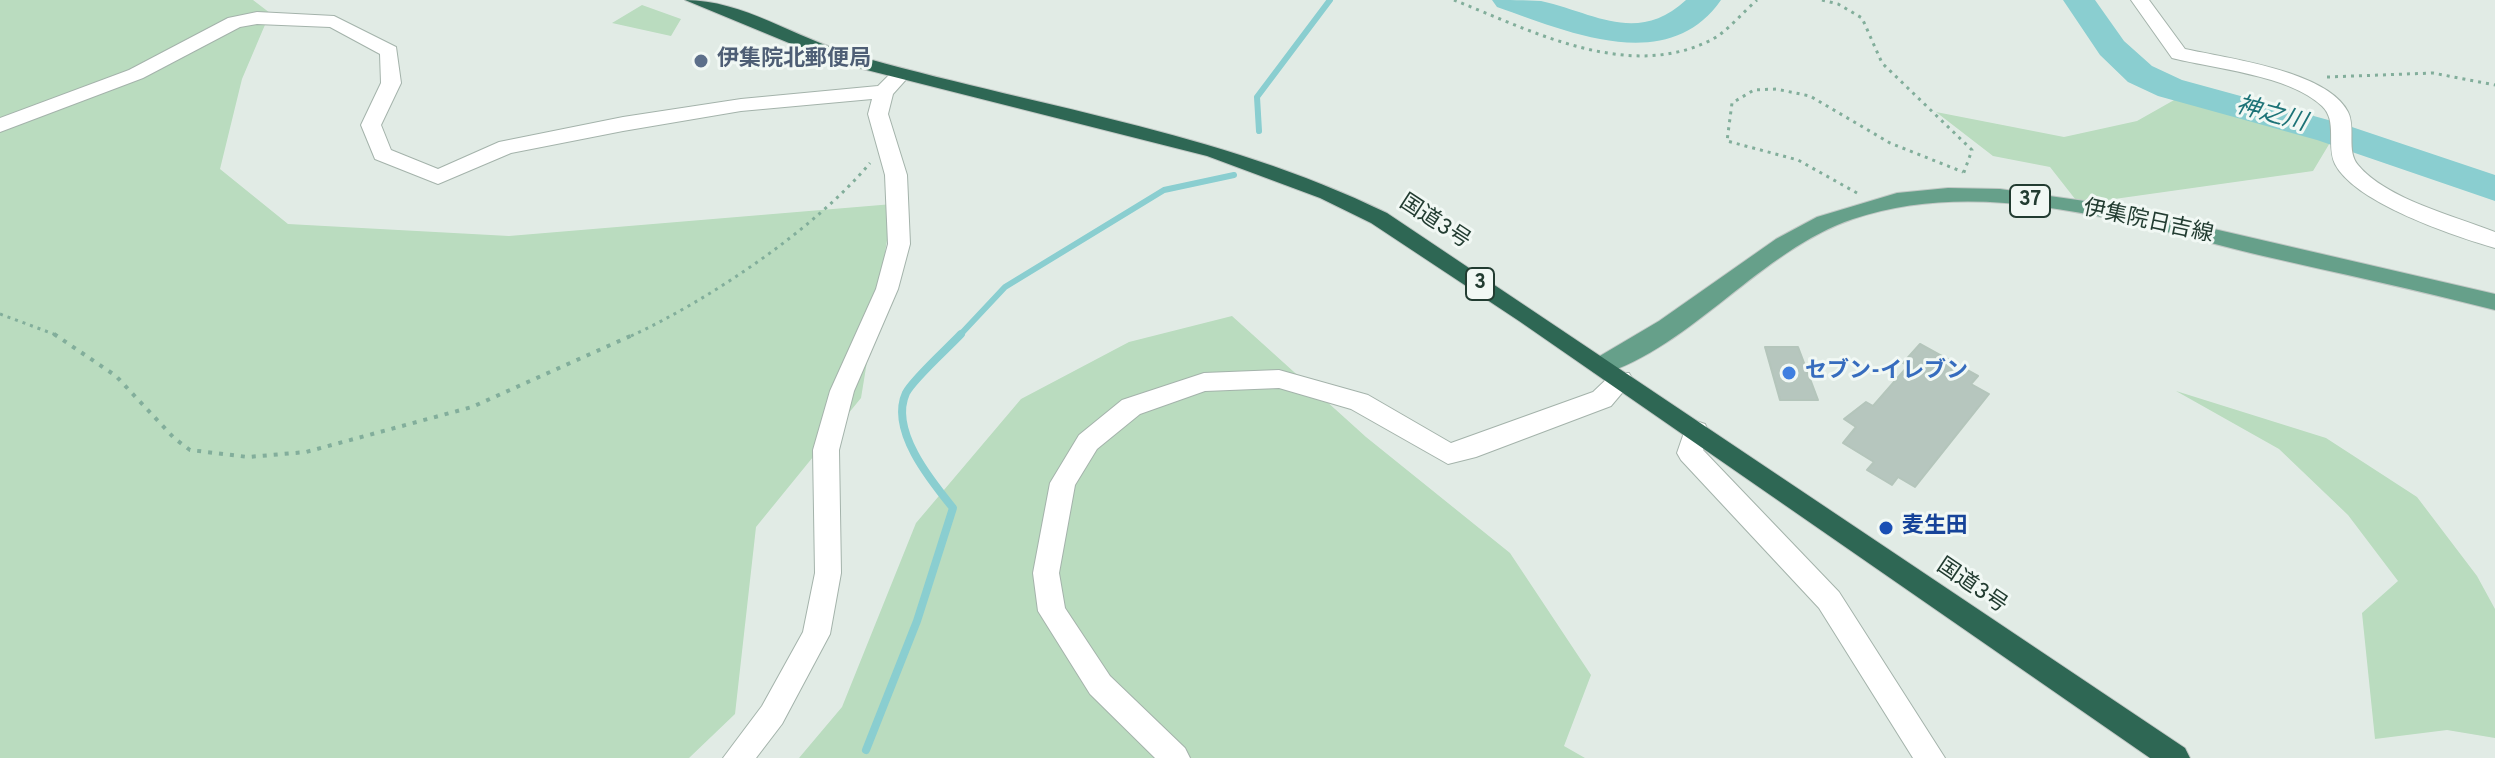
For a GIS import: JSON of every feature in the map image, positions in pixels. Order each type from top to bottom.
[{"type":"highway","name":"国道3号","points":[[694,0],[842,58],[1213,151],[1328,193],[1379,218],[2175,758]]},
{"type":"main road","name":"伊集院日吉線","points":[[1611,373],[1787,240],[1877,204],[1965,197],[2033,201],[2129,218],[2495,302]]},
{"type":"street","points":[[2140,0],[2179,54],[2249,70],[2323,96],[2338,112],[2343,160],[2350,170],[2376,190],[2495,240]]},
{"type":"street","points":[[0,125],[136,74],[255,9],[334,22],[389,51],[391,83],[371,125],[382,154],[438,177],[506,147],[608,127],[741,105],[884,92]]},
{"type":"street","points":[[738,758],[772,715],[816,634],[828,573],[826,450],[842,391],[887,289],[899,244],[896,175],[878,114],[884,92],[901,74]]},
{"type":"street","points":[[1175,758],[1100,685],[1052,611],[1046,573],[1063,483],[1088,442],[1131,407],[1204,382],[1279,379],[1359,402],[1448,454],[1467,450],[1602,399],[1611,373]]},
{"type":"street","points":[[1696,431],[1690,453],[1829,600],[1930,758]]},
{"type":"path","points":[[1454,0],[1568,45],[1648,58],[1712,40],[1757,0]]},
{"type":"path","points":[[1822,0],[1862,18],[1882,63],[1972,150],[1963,172],[1965,197]]},
{"type":"path","points":[[2306,88],[2318,77],[2433,73],[2495,85]]},
{"type":"path","points":[[1877,204],[1798,160],[1727,141],[1732,103],[1754,90],[1776,89],[1810,96],[1890,143],[1963,172]]},
{"type":"path","points":[[0,314],[60,336],[116,376],[174,438],[190,450],[248,457],[306,452],[472,407],[659,323],[775,249],[841,198],[865,171],[884,141]]},
{"type":"green space","points":[[0,0],[253,0],[270,13],[242,79],[220,169],[288,224],[509,236],[893,204],[861,398],[756,527],[735,714],[689,758],[0,758]]},
{"type":"green space","points":[[642,5],[681,19],[671,36],[612,23]]},
{"type":"green space","points":[[2183,95],[2313,115],[2331,141],[2313,171],[2079,204],[2050,167],[1993,156],[1936,112],[2064,137],[2137,121]]},
{"type":"green space","points":[[1232,316],[1366,437],[1510,553],[1591,675],[1564,746],[1585,758],[799,758],[842,707],[916,523],[1021,399],[1129,342]]},
{"type":"green space","points":[[2176,391],[2326,438],[2417,497],[2477,576],[2495,609],[2495,738],[2447,730],[2375,739],[2362,613],[2398,581],[2348,515],[2279,449]]},
{"type":"building","points":[[1920,344],[1978,376],[1971,384],[1989,394],[1915,487],[1898,477],[1892,485],[1867,470],[1874,462],[1843,443],[1856,427],[1844,419],[1866,402],[1873,406],[1908,366],[1903,363]]},
{"type":"building","points":[[1765,347],[1798,347],[1818,400],[1780,400]]},
{"type":"waterway","points":[[1259,131],[1257,97],[1330,0]]},
{"type":"waterway","name":"神之川","points":[[1508,0],[1584,26],[1636,34],[1661,30],[1684,19],[1705,0]]},
{"type":"waterway","name":"神之川","points":[[2079,0],[2112,48],[2140,74],[2170,88],[2330,132],[2495,188]]},
{"type":"waterway","points":[[959,336],[1005,287],[1164,190],[1234,175]]},
{"type":"waterway","points":[[866,750],[917,621],[953,508],[915,454],[903,423],[902,407],[910,387],[959,336]]},
{"type":"place","name":"伊集院北郵便局","points":[[701,61]]},
{"type":"place","name":"セブン-イレブン","points":[[1789,373]]},
{"type":"place","name":"麦生田","points":[[1886,528]]}]
